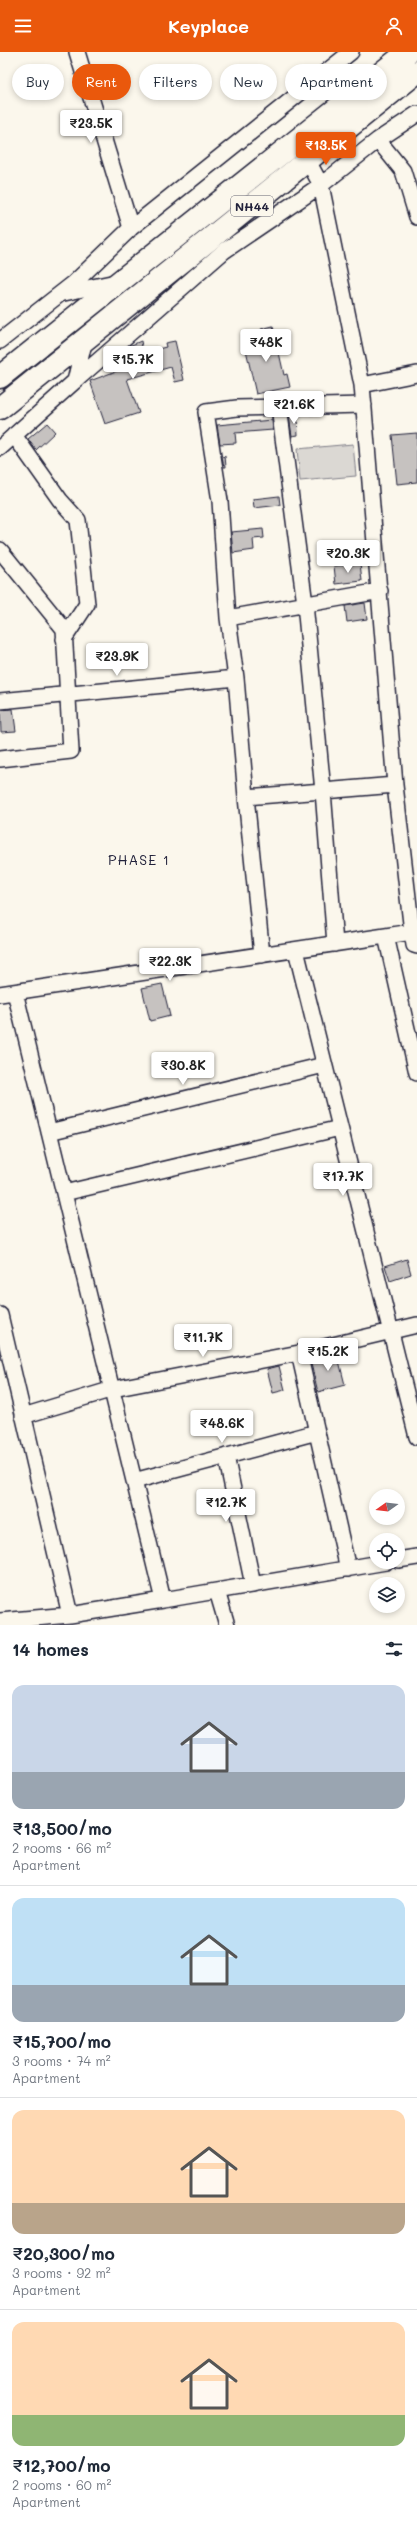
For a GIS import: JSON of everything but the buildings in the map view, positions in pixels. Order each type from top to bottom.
[{"type":"highway","name":"NH44","points":[[0,377],[408,52]]},
{"type":"highway","name":"NH44","points":[[0,408],[417,72]]},
{"type":"street","points":[[77,52],[131,228]]},
{"type":"street","points":[[0,342],[61,294],[131,228],[351,52]]},
{"type":"street","points":[[0,448],[224,251],[321,185],[378,140],[417,114]]},
{"type":"street","points":[[378,140],[403,171],[417,217]]},
{"type":"street","points":[[163,1600],[113,1389],[49,1132],[7,993],[386,936],[414,939],[395,784],[362,385],[321,185],[308,161]]},
{"type":"street","points":[[61,294],[121,281]]},
{"type":"street","points":[[76,381],[86,339]]},
{"type":"street","points":[[362,385],[417,374]]},
{"type":"street","points":[[262,955],[236,678],[228,618],[220,501],[206,412],[279,407],[364,405]]},
{"type":"street","points":[[279,407],[305,604],[323,791],[335,944]]},
{"type":"street","points":[[14,435],[60,500],[78,520],[87,604],[64,639]]},
{"type":"street","points":[[0,550],[64,629],[71,751],[0,760]]},
{"type":"street","points":[[228,618],[380,591]]},
{"type":"street","points":[[0,700],[68,696],[236,678]]},
{"type":"street","points":[[246,797],[395,784]]},
{"type":"street","points":[[386,936],[417,1073]]},
{"type":"street","points":[[296,950],[391,1332],[414,1413],[417,1437]]},
{"type":"street","points":[[49,1132],[324,1066]]},
{"type":"street","points":[[64,1193],[340,1128]]},
{"type":"street","points":[[0,1315],[70,1615]]},
{"type":"street","points":[[23,1416],[113,1389],[299,1353],[417,1325]]},
{"type":"street","points":[[299,1353],[348,1569]]},
{"type":"street","points":[[134,1481],[317,1432]]},
{"type":"street","points":[[226,1456],[253,1585]]},
{"type":"street","points":[[405,1559],[417,1557]]},
{"type":"street","points":[[0,1621],[70,1615],[369,1565]]},
{"type":"street","points":[[217,1591],[227,1625]]},
{"type":"shaded area","points":[[353,444],[356,476],[300,481],[297,449]]},
{"type":"district","name":"PHASE 1","points":[[139,859]]}]
